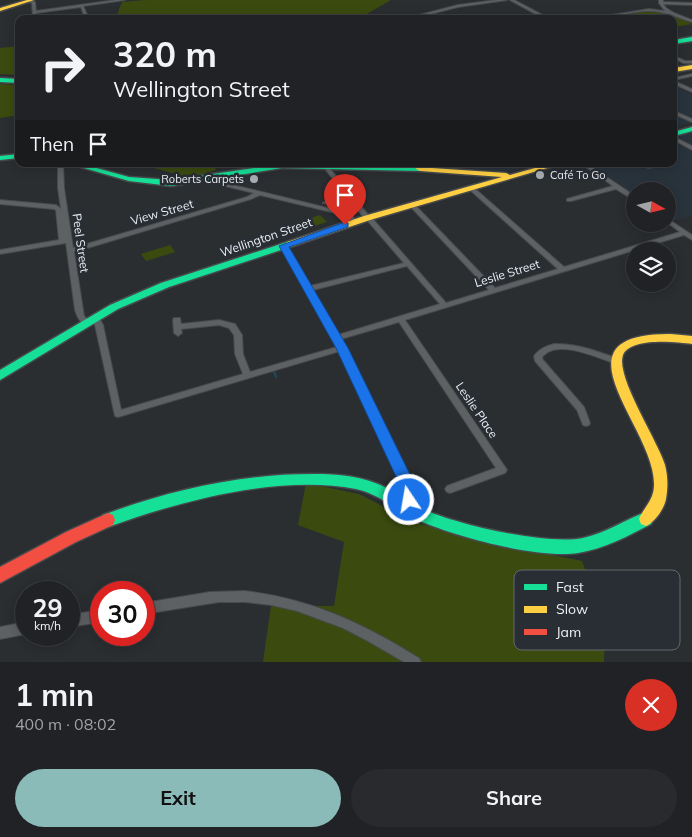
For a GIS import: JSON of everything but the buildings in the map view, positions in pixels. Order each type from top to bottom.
[{"type":"main road","points":[[0,10],[31,0]]},
{"type":"main road","points":[[677,42],[692,39]]},
{"type":"main road","points":[[677,71],[692,69]]},
{"type":"main road","points":[[0,78],[15,79]]},
{"type":"main road","points":[[677,135],[692,129]]},
{"type":"main road","points":[[0,158],[15,156]]},
{"type":"main road","points":[[85,167],[120,177],[148,182],[183,182],[258,168],[273,167]]},
{"type":"main road","points":[[373,167],[513,176]]},
{"type":"main road","name":"Wellington Street","points":[[0,376],[91,320],[130,299],[165,285],[364,219],[547,167]]},
{"type":"main road","points":[[0,575],[61,542],[118,516],[177,496],[236,484],[297,479],[347,482],[374,488],[439,522],[484,533],[559,547],[577,546],[623,531],[654,515],[663,506],[670,489],[669,468],[658,443],[621,382],[617,361],[624,347],[638,339],[668,337],[692,340]]},
{"type":"street","points":[[31,0],[34,3],[35,12],[123,0]]},
{"type":"street","points":[[467,0],[473,4]]},
{"type":"street","points":[[424,15],[473,4],[505,0]]},
{"type":"street","points":[[512,0],[540,15]]},
{"type":"street","points":[[692,4],[660,1],[663,8],[669,12],[692,20]]},
{"type":"street","points":[[82,7],[85,15]]},
{"type":"street","points":[[616,15],[649,10],[669,12]]},
{"type":"street","points":[[677,58],[685,62],[692,62]]},
{"type":"street","points":[[677,78],[692,75]]},
{"type":"street","points":[[677,84],[692,91]]},
{"type":"street","points":[[677,114],[692,121]]},
{"type":"street","points":[[677,138],[692,148]]},
{"type":"street","name":"Peel Street","points":[[60,167],[66,241],[70,251],[81,317],[99,325],[118,414],[248,376]]},
{"type":"street","points":[[325,167],[364,219],[409,264],[444,305]]},
{"type":"street","points":[[588,167],[626,193]]},
{"type":"street","points":[[215,177],[222,183],[364,219]]},
{"type":"street","points":[[569,200],[616,186]]},
{"type":"street","points":[[471,188],[562,269]]},
{"type":"street","name":"View Street","points":[[70,251],[249,198],[260,193]]},
{"type":"street","points":[[0,202],[38,205],[58,209],[66,241],[0,252]]},
{"type":"street","points":[[0,207],[38,205]]},
{"type":"street","points":[[412,205],[493,290]]},
{"type":"street","points":[[676,227],[692,238]]},
{"type":"street","name":"Leslie Street","points":[[336,338],[684,233]]},
{"type":"street","points":[[284,246],[342,348],[408,485],[409,500],[406,506]]},
{"type":"street","points":[[308,289],[409,264]]},
{"type":"street","name":"Leslie Place","points":[[400,318],[502,470],[450,490]]},
{"type":"street","points":[[178,327],[219,322],[232,326],[238,334],[240,354],[248,376],[342,348]]},
{"type":"street","points":[[586,422],[581,409],[539,361],[538,356],[543,351],[564,346],[617,361]]},
{"type":"street","points":[[155,607],[219,597],[254,598],[282,602],[352,628],[378,640],[416,662]]},
{"type":"street","points":[[0,633],[15,630]]},
{"type":"shaded area","points":[[677,87],[692,95],[692,123],[677,126]]},
{"type":"shaded area","points":[[692,132],[692,216],[676,220],[676,182],[626,182],[626,189],[593,167],[677,167],[677,136]]},
{"type":"shaded area","points":[[459,167],[525,167],[509,171]]},
{"type":"green space","points":[[145,0],[391,0],[365,15],[117,15],[122,2]]},
{"type":"green space","points":[[649,11],[672,15],[623,15]]},
{"type":"green space","points":[[677,17],[692,24],[677,26]]},
{"type":"green space","points":[[15,46],[15,75],[0,74],[0,48]]},
{"type":"green space","points":[[0,84],[15,85],[15,116],[0,118]]},
{"type":"green space","points":[[151,167],[214,167],[216,170],[190,178]]},
{"type":"green space","points":[[320,215],[327,222],[299,231],[292,224]]},
{"type":"green space","points":[[170,245],[175,252],[146,261],[141,254]]},
{"type":"green space","points":[[306,483],[359,494],[414,522],[481,541],[582,561],[585,570],[514,570],[514,650],[604,650],[604,662],[263,662],[271,606],[334,606],[344,542],[298,525]]},
{"type":"waterway","points":[[273,369],[276,377]]},
{"type":"traffic: fast","points":[[677,42],[692,39]]},
{"type":"traffic: fast","points":[[0,80],[15,81]]},
{"type":"traffic: fast","points":[[677,133],[692,129]]},
{"type":"traffic: fast","points":[[0,158],[15,156]]},
{"type":"traffic: fast","points":[[85,167],[129,179],[171,183],[275,167]]},
{"type":"traffic: fast","points":[[365,167],[420,169]]},
{"type":"traffic: fast","points":[[0,376],[114,307],[165,285],[290,244]]},
{"type":"traffic: fast","points":[[108,520],[154,504],[200,492],[224,487],[296,480],[339,481],[364,485],[380,491],[424,516],[439,522],[489,536],[557,547],[592,543],[614,535],[646,519]]},
{"type":"traffic: slow","points":[[0,10],[32,0]]},
{"type":"traffic: slow","points":[[677,70],[692,67]]},
{"type":"traffic: slow","points":[[290,244],[367,218],[546,167]]},
{"type":"traffic: slow","points":[[420,169],[506,175]]},
{"type":"traffic: slow","points":[[646,519],[658,503],[661,485],[658,465],[621,383],[616,366],[617,355],[623,347],[645,339],[671,338],[692,340]]},
{"type":"traffic: jam","points":[[0,575],[71,537],[108,520]]},
{"type":"place","name":"Café To Go","points":[[540,175]]},
{"type":"place","name":"Roberts Carpets","points":[[254,179]]},
{"type":"route","points":[[345,225],[284,246],[342,348],[375,414],[408,485],[409,500]]}]
